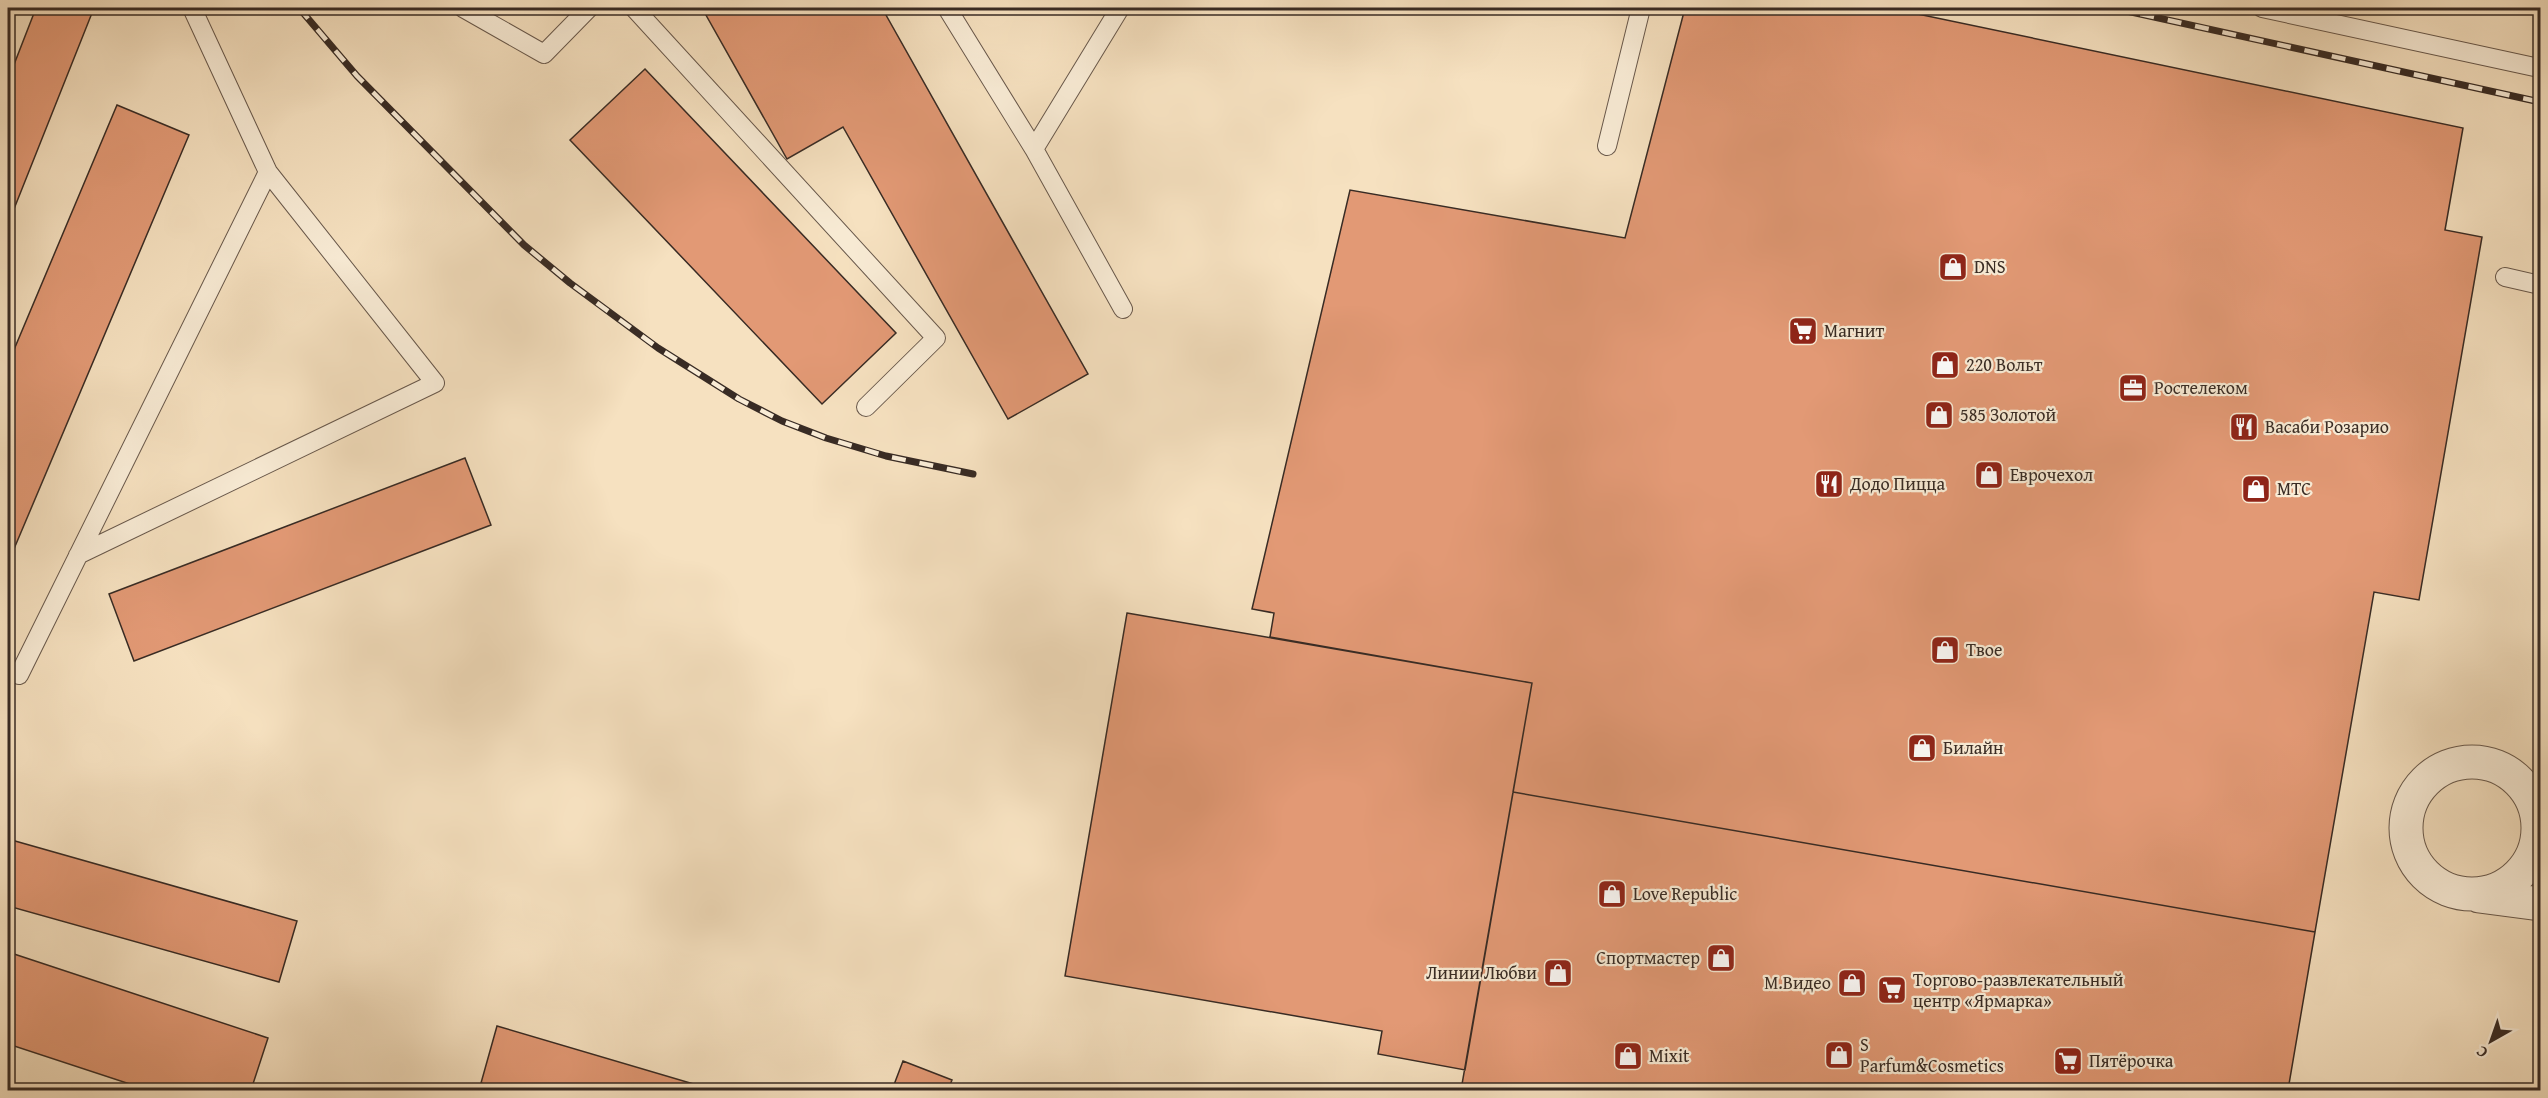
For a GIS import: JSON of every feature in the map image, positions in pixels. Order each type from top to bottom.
[{"type":"street","points":[[2462,894],[2483,894],[2504,887],[2512,881],[2532,857],[2539,832],[2537,814],[2528,784],[2494,766],[2472,761],[2450,766],[2430,777],[2415,794],[2407,815],[2406,836],[2413,857],[2425,875],[2442,887],[2462,894],[2541,904]]},
{"type":"lane","points":[[78,555],[435,383],[268,172],[192,8]]},
{"type":"lane","points":[[463,8],[544,54],[589,8]]},
{"type":"lane","points":[[634,8],[936,338],[866,407]]},
{"type":"lane","points":[[947,8],[1034,149],[1123,309]]},
{"type":"lane","points":[[1034,149],[1120,8]]},
{"type":"lane","points":[[1607,146],[1641,8]]},
{"type":"lane","points":[[2262,8],[2540,68]]},
{"type":"lane","points":[[19,675],[268,172]]},
{"type":"lane","points":[[2505,277],[2541,285]]},
{"type":"building","points":[[36,8],[78,8],[92,13],[8,224],[8,80]]},
{"type":"building","points":[[702,8],[882,8],[1088,374],[1008,419],[843,127],[787,159]]},
{"type":"building","points":[[1685,8],[1889,8],[2463,128],[2445,230],[2482,237],[2419,600],[2374,592],[2315,932],[1513,792],[1532,683],[1270,637],[1274,613],[1252,609],[1350,190],[1625,238]]},
{"type":"building","points":[[645,69],[896,333],[822,404],[570,140]]},
{"type":"building","points":[[117,105],[189,135],[8,563],[8,364]]},
{"type":"building","points":[[465,458],[491,525],[134,661],[109,594]]},
{"type":"building","points":[[1127,613],[1532,683],[1465,1070],[1378,1054],[1382,1031],[1065,976]]},
{"type":"building","name":"Торгово-развлекательный центр «Ярмарка»","points":[[1513,792],[2315,932],[2288,1090],[1461,1090]]},
{"type":"building","points":[[8,839],[297,921],[279,982],[8,906]]},
{"type":"building","points":[[8,952],[268,1038],[251,1090],[148,1090],[8,1044]]},
{"type":"building","points":[[497,1026],[697,1085],[695,1090],[505,1090],[481,1083]]},
{"type":"building","points":[[903,1061],[952,1080],[948,1090],[892,1090]]},
{"type":"railway","points":[[299,8],[357,76],[524,245],[570,283],[658,348],[739,399],[782,421],[826,438],[886,456],[973,474]]},
{"type":"railway","points":[[2113,8],[2540,102]]},
{"type":"place","name":"DNS","points":[[1953,267]]},
{"type":"place","name":"Магнит","points":[[1803,331]]},
{"type":"place","name":"220 Вольт","points":[[1945,365]]},
{"type":"place","name":"Ростелеком","points":[[2133,388]]},
{"type":"place","name":"585 Золотой","points":[[1939,415]]},
{"type":"place","name":"Васаби Розарио","points":[[2244,427]]},
{"type":"place","name":"Еврочехол","points":[[1989,475]]},
{"type":"place","name":"Додо Пицца","points":[[1829,484]]},
{"type":"place","name":"МТС","points":[[2256,489]]},
{"type":"place","name":"Твое","points":[[1945,650]]},
{"type":"place","name":"Билайн","points":[[1922,748]]},
{"type":"place","name":"Love Republic","points":[[1612,894]]},
{"type":"place","name":"Спортмастер","points":[[1721,958]]},
{"type":"place","name":"Линии Любви","points":[[1558,973]]},
{"type":"place","name":"М.Видео","points":[[1852,983]]},
{"type":"place","name":"Торгово-развлекательный центр «Ярмарка»","points":[[1892,990]]},
{"type":"place","name":"S Parfum&Cosmetics","points":[[1839,1055]]},
{"type":"place","name":"Mixit","points":[[1628,1056]]},
{"type":"place","name":"Пятёрочка","points":[[2068,1061]]}]
